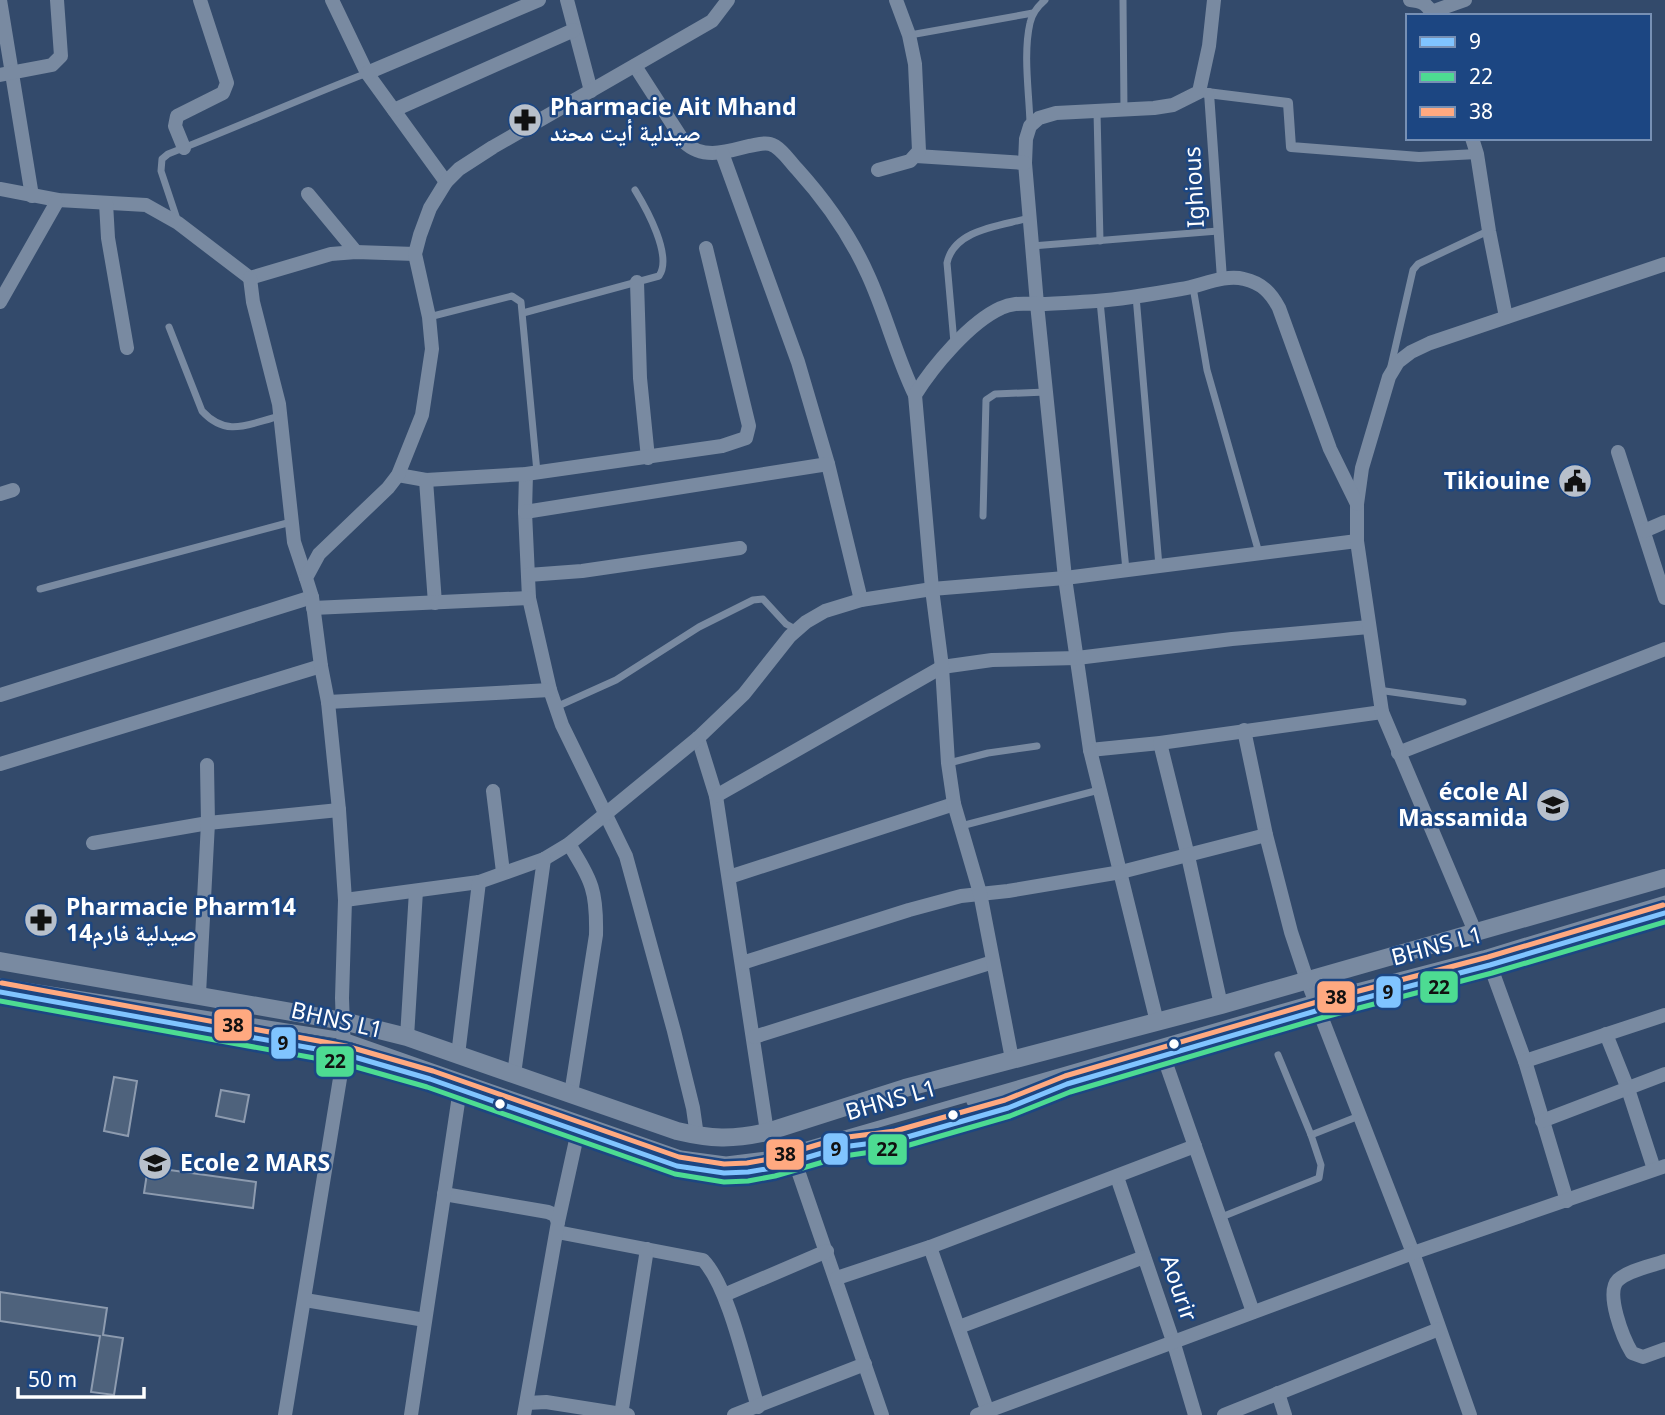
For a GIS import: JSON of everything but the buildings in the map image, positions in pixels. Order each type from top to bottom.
[{"type":"street","points":[[0,0],[6,74],[32,196]]},
{"type":"street","points":[[6,74],[52,65],[61,56],[57,0]]},
{"type":"street","points":[[184,148],[175,126],[177,116],[223,93],[228,83],[200,0]]},
{"type":"street","points":[[332,0],[367,73],[446,181]]},
{"type":"street","points":[[367,73],[539,0]]},
{"type":"street","points":[[567,0],[591,91]]},
{"type":"street","points":[[306,578],[319,554],[388,488],[398,475],[422,415],[432,349],[429,317],[415,254],[430,208],[446,181],[459,169],[493,147],[712,21],[727,0]]},
{"type":"street","points":[[896,0],[909,35],[916,75],[919,143],[916,156]]},
{"type":"street","points":[[1204,92],[1214,0]]},
{"type":"street","points":[[1410,0],[1421,1],[1432,14],[1465,0]]},
{"type":"street","points":[[394,110],[574,30]]},
{"type":"street","points":[[635,66],[684,142],[700,153],[722,153],[762,143],[770,144],[807,180],[829,208],[868,275],[900,364],[915,395],[932,590],[942,667],[948,763],[954,804],[979,893],[1012,1059]]},
{"type":"street","points":[[1157,1021],[1090,750],[1065,578],[1029,218],[1025,163],[1030,126],[1040,118],[1056,113],[1124,111],[1174,105],[1204,92],[1289,103],[1291,147],[1419,157],[1477,154]]},
{"type":"street","name":"Ighious","points":[[1204,92],[1222,279]]},
{"type":"street","points":[[1473,140],[1506,317]]},
{"type":"street","points":[[722,153],[798,362],[828,464],[861,600]]},
{"type":"street","points":[[878,170],[909,161],[916,156],[1025,163]]},
{"type":"street","points":[[0,189],[58,200],[146,205],[178,223],[250,278],[253,302],[281,416],[294,542],[312,603],[328,702],[340,810],[345,900],[344,1039],[285,1415]]},
{"type":"street","points":[[308,194],[356,252]]},
{"type":"street","points":[[0,302],[58,200]]},
{"type":"street","points":[[106,203],[108,238],[127,348]]},
{"type":"street","points":[[398,475],[426,480],[532,473],[648,458],[730,444],[746,438],[749,433],[706,248]]},
{"type":"street","points":[[250,278],[331,254],[415,254]]},
{"type":"street","points":[[1476,934],[1382,712],[1357,541],[1357,504],[1364,459],[1389,377],[1398,362],[1411,352],[1665,264]]},
{"type":"street","points":[[915,395],[954,345],[990,313],[1003,307],[1016,303],[1100,301],[1193,287],[1222,279],[1242,278],[1261,285],[1271,294],[1279,309],[1330,449],[1357,504]]},
{"type":"street","points":[[637,282],[640,378],[648,458]]},
{"type":"street","points":[[1618,452],[1657,528],[1665,598]]},
{"type":"street","points":[[525,512],[828,464]]},
{"type":"street","points":[[532,473],[525,512],[529,598],[550,690],[626,856],[638,894],[698,1136]]},
{"type":"street","points":[[426,480],[435,603]]},
{"type":"street","points":[[345,900],[480,881],[544,859],[569,844],[698,738],[744,694],[796,630],[825,611],[861,600],[932,590],[1065,578],[1357,541]]},
{"type":"street","points":[[528,575],[658,561],[740,548]]},
{"type":"street","points":[[0,695],[312,603],[435,603],[529,598]]},
{"type":"street","points":[[716,796],[942,667],[992,660],[1077,658],[1369,626]]},
{"type":"street","points":[[1398,753],[1665,649]]},
{"type":"street","points":[[0,764],[321,666]]},
{"type":"street","points":[[328,702],[550,690]]},
{"type":"street","points":[[1090,750],[1382,712]]},
{"type":"street","points":[[1244,730],[1266,835],[1291,932],[1413,1253],[1470,1415]]},
{"type":"street","points":[[698,738],[716,796],[767,1132]]},
{"type":"street","points":[[1160,743],[1221,1005]]},
{"type":"street","points":[[199,994],[208,823],[207,765]]},
{"type":"street","points":[[492,791],[503,873]]},
{"type":"street","points":[[729,877],[954,804]]},
{"type":"street","points":[[93,843],[208,823],[340,810]]},
{"type":"street","points":[[742,963],[961,896],[1121,872],[1266,835]]},
{"type":"street","points":[[569,844],[591,881],[596,913],[596,935],[571,1094]]},
{"type":"street","points":[[514,1074],[544,859]]},
{"type":"street","points":[[0,992],[344,1039],[407,1037],[677,1131],[719,1140],[744,1138],[767,1132],[905,1088],[1221,1005],[1665,878]]},
{"type":"street","points":[[458,1055],[480,881]]},
{"type":"street","points":[[407,1037],[415,891]]},
{"type":"street","points":[[0,961],[199,994],[344,1039],[460,1089],[677,1166],[700,1171],[748,1172],[795,1162],[842,1147],[897,1140],[1008,1108],[1067,1084],[1317,1004],[1490,965],[1665,913]]},
{"type":"street","points":[[754,1037],[993,962]]},
{"type":"street","points":[[1490,965],[1525,1061],[1567,1201]]},
{"type":"street","points":[[1525,1061],[1665,1016]]},
{"type":"street","points":[[930,1247],[959,1327],[985,1414],[1413,1253],[1659,1167],[1606,1034]]},
{"type":"street","points":[[1163,1055],[1253,1312]]},
{"type":"street","points":[[1542,1121],[1665,1074]]},
{"type":"street","points":[[411,1415],[460,1089]]},
{"type":"street","points":[[578,1131],[526,1409],[546,1402],[624,1414],[648,1249]]},
{"type":"street","points":[[837,1278],[930,1247],[1195,1146]]},
{"type":"street","points":[[795,1162],[882,1415]]},
{"type":"street","name":"Aourir","points":[[1117,1177],[1174,1344],[1195,1415]]},
{"type":"street","points":[[444,1194],[548,1212],[555,1215],[558,1227]]},
{"type":"street","points":[[558,1227],[703,1261],[712,1270],[724,1295],[758,1407]]},
{"type":"street","points":[[724,1295],[827,1251]]},
{"type":"street","points":[[959,1327],[1144,1256]]},
{"type":"street","points":[[1665,1261],[1623,1277],[1614,1286],[1612,1298],[1632,1353],[1643,1357],[1665,1349]]},
{"type":"street","points":[[305,1300],[425,1320]]},
{"type":"street","points":[[1224,1415],[1439,1329]]},
{"type":"street","points":[[734,1415],[864,1364]]},
{"type":"street","points":[[1278,1393],[1285,1415]]},
{"type":"lane","points":[[1030,126],[1030,23],[1033,13],[1045,0]]},
{"type":"lane","points":[[1123,0],[1124,111]]},
{"type":"lane","points":[[909,35],[1033,13]]},
{"type":"lane","points":[[178,223],[160,164],[168,154],[367,73]]},
{"type":"lane","points":[[1097,112],[1100,241]]},
{"type":"lane","points":[[523,313],[659,276],[662,263],[656,227],[635,190]]},
{"type":"lane","points":[[954,345],[947,263],[949,251],[957,242],[974,233],[1029,218]]},
{"type":"lane","points":[[1032,246],[1218,231]]},
{"type":"lane","points":[[1389,377],[1413,270],[1418,264],[1489,231]]},
{"type":"lane","points":[[1193,287],[1208,370],[1259,554]]},
{"type":"lane","points":[[429,317],[512,296],[521,302],[532,473]]},
{"type":"lane","points":[[1136,296],[1159,566]]},
{"type":"lane","points":[[1100,301],[1126,570]]},
{"type":"lane","points":[[169,327],[202,411],[210,420],[221,426],[233,427],[281,416]]},
{"type":"lane","points":[[983,516],[986,400],[995,394],[1046,392]]},
{"type":"lane","points":[[40,589],[291,522]]},
{"type":"lane","points":[[556,707],[616,680],[699,627],[753,600],[763,599],[786,624],[796,630]]},
{"type":"lane","points":[[1378,690],[1463,702]]},
{"type":"lane","points":[[948,763],[988,753],[1037,746]]},
{"type":"lane","points":[[960,826],[1099,790]]},
{"type":"lane","name":"BHNS L1","points":[[0,985],[344,1039],[681,1154],[726,1160],[775,1153],[1317,1004],[1665,901]]},
{"type":"lane","points":[[1219,1218],[1319,1178],[1321,1165],[1311,1135],[1278,1055]]},
{"type":"lane","points":[[1311,1135],[1360,1116]]},
{"type":"transit line","name":"38","points":[[2,983],[346,1046],[433,1071],[679,1157],[724,1164],[747,1163],[770,1159],[840,1138],[895,1131],[1005,1100],[1065,1076],[1663,905]]},
{"type":"transit line","name":"9","points":[[0,992],[344,1054],[430,1079],[677,1166],[724,1173],[748,1172],[772,1168],[842,1147],[897,1140],[1008,1108],[1067,1084],[1665,913]]},
{"type":"transit line","name":"22","points":[[0,1001],[342,1063],[427,1087],[675,1174],[724,1182],[748,1181],[844,1156],[899,1148],[1010,1116],[1070,1092],[1321,1018],[1492,973],[1665,922]]},
{"type":"place","name":"Pharmacie Ait Mhand صيدلية أيت محند","points":[[525,120]]},
{"type":"place","name":"Tikiouine","points":[[1575,481]]},
{"type":"place","name":"école Al Massamida","points":[[1553,805]]},
{"type":"place","name":"Pharmacie Pharm14 صيدلية فارم14","points":[[41,920]]},
{"type":"place","name":"Ecole 2 MARS","points":[[155,1163]]}]
